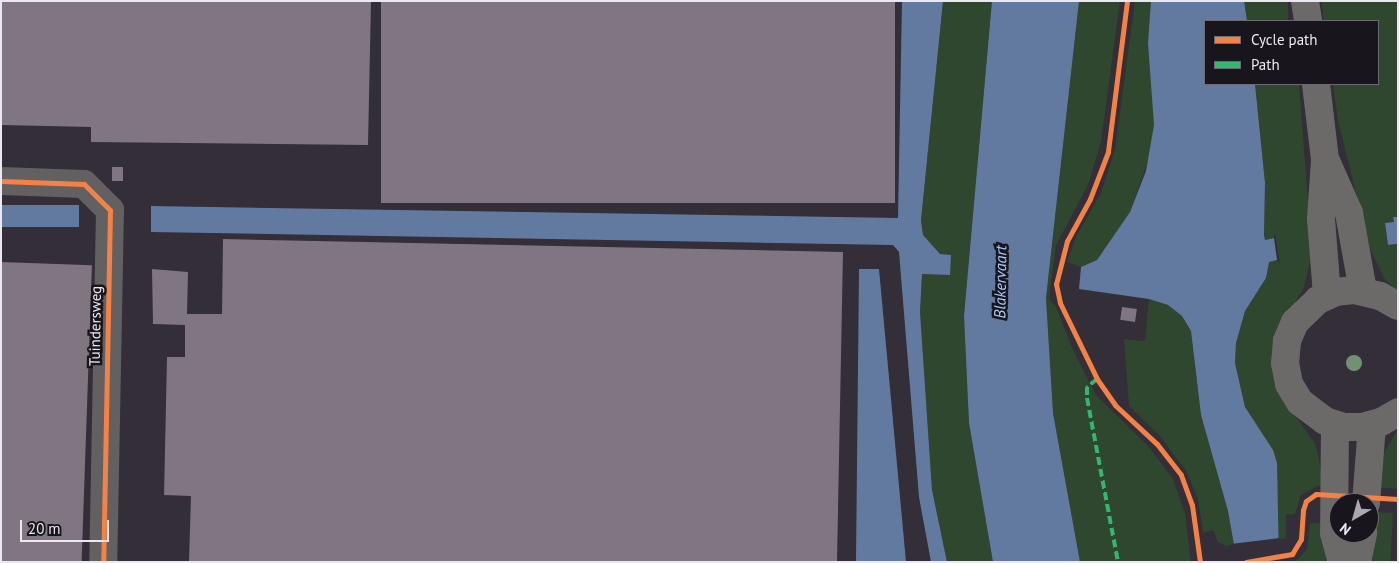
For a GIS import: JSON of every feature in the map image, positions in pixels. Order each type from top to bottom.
[{"type":"main road","points":[[1305,1],[1308,20]]},
{"type":"main road","points":[[1316,85],[1325,160],[1321,219],[1327,296]]},
{"type":"main road","points":[[1325,160],[1350,212],[1363,291]]},
{"type":"main road","points":[[1398,306],[1380,296],[1363,291],[1345,291],[1327,296],[1309,306],[1295,322],[1287,341],[1285,363],[1289,384],[1300,402],[1315,416],[1334,425],[1372,425],[1398,412]]},
{"type":"main road","points":[[1334,425],[1334,533],[1342,562]]},
{"type":"main road","points":[[1367,493],[1372,425]]},
{"type":"main road","points":[[1357,562],[1361,543]]},
{"type":"street","name":"Tuindersweg","points":[[1,181],[84,184],[110,210],[103,562]]},
{"type":"green space","points":[[943,1],[992,1],[964,316],[969,423],[993,562],[947,562],[932,490],[920,312],[922,274],[950,275],[950,255],[940,254],[923,235],[921,220]]},
{"type":"green space","points":[[1079,1],[1120,1],[1101,142],[1088,185],[1056,245],[1049,299],[1056,307],[1073,350],[1096,395],[1149,447],[1173,479],[1185,513],[1191,562],[1080,562],[1053,413],[1046,298]]},
{"type":"green space","points":[[1135,1],[1151,1],[1154,125],[1150,156],[1130,212],[1097,260],[1081,267],[1067,262],[1076,237],[1101,193],[1115,149]]},
{"type":"green space","points":[[1244,1],[1288,1],[1288,20],[1244,20]]},
{"type":"green space","points":[[1321,1],[1398,1],[1398,217],[1393,217],[1394,222],[1385,223],[1388,245],[1397,244],[1398,292],[1384,278],[1370,249],[1338,121],[1333,85],[1379,85],[1379,20],[1324,20]]},
{"type":"green space","points":[[1255,85],[1299,85],[1312,253],[1304,287],[1288,315],[1291,409],[1316,445],[1324,487],[1318,486],[1301,495],[1295,514],[1286,515],[1286,538],[1277,540],[1259,432],[1245,407],[1235,363],[1236,343],[1245,311],[1266,278],[1268,262],[1277,260],[1280,264],[1275,233],[1274,238],[1265,240],[1264,235],[1265,183]]},
{"type":"green space","points":[[1149,299],[1168,305],[1182,316],[1191,331],[1201,415],[1228,511],[1234,545],[1226,546],[1218,542],[1213,530],[1203,533],[1198,499],[1186,471],[1160,436],[1129,406],[1124,339],[1145,341]]},
{"type":"green space","points":[[1398,429],[1398,489],[1375,487],[1385,451]]},
{"type":"green space","points":[[1379,512],[1393,513],[1390,562],[1371,562],[1372,543],[1379,543]]},
{"type":"green space","points":[[1310,523],[1324,523],[1326,562],[1295,562],[1307,549]]},
{"type":"water","points":[[902,1],[943,1],[921,220],[923,235],[940,254],[951,255],[950,275],[922,274],[920,312],[932,490],[947,562],[931,562],[919,497],[899,252],[893,245],[151,232],[151,206],[898,218]]},
{"type":"water","name":"Blakervaart","points":[[992,1],[1079,1],[1046,298],[1053,413],[1080,562],[993,562],[969,423],[964,316]]},
{"type":"water","points":[[1151,1],[1244,1],[1247,20],[1204,20],[1204,85],[1255,85],[1265,183],[1264,235],[1265,240],[1274,238],[1277,260],[1269,262],[1266,278],[1245,311],[1236,343],[1235,363],[1245,407],[1273,450],[1277,463],[1279,562],[1234,545],[1228,511],[1201,415],[1191,331],[1182,316],[1168,305],[1149,299],[1079,289],[1081,267],[1097,260],[1130,212],[1146,171],[1154,125],[1148,43]]},
{"type":"water","points":[[1,205],[79,205],[79,227],[1,227]]},
{"type":"water","points":[[1393,217],[1398,217],[1398,248],[1397,244],[1388,245],[1385,223],[1394,222]]},
{"type":"water","points":[[859,269],[879,269],[906,562],[856,562]]},
{"type":"pier","points":[[1279,538],[1281,562],[1234,562],[1231,544]]},
{"type":"building","points":[[1,1],[371,1],[368,145],[91,142],[91,127],[1,125]]},
{"type":"building","points":[[381,1],[895,1],[895,203],[381,203]]},
{"type":"building","points":[[112,167],[123,167],[123,181],[112,181]]},
{"type":"building","points":[[223,239],[843,252],[837,562],[189,562],[191,496],[164,495],[167,357],[185,357],[185,325],[153,324],[152,269],[188,272],[187,314],[222,314]]},
{"type":"building","points":[[1,262],[92,265],[82,562],[1,562]]},
{"type":"building","points":[[1122,307],[1137,309],[1135,322],[1120,320]]},
{"type":"marked path","points":[[1097,379],[1087,387],[1087,398],[1118,562]]},
{"type":"cycle path","points":[[1127,1],[1108,152],[1090,199],[1067,241],[1056,284],[1060,303],[1097,379],[1115,405],[1157,444],[1181,475],[1192,505],[1200,562]]},
{"type":"cycle path","points":[[1,181],[84,184],[110,210],[103,562]]},
{"type":"cycle path","points":[[1246,562],[1292,554],[1301,539],[1303,510],[1306,501],[1316,494],[1398,499]]}]
